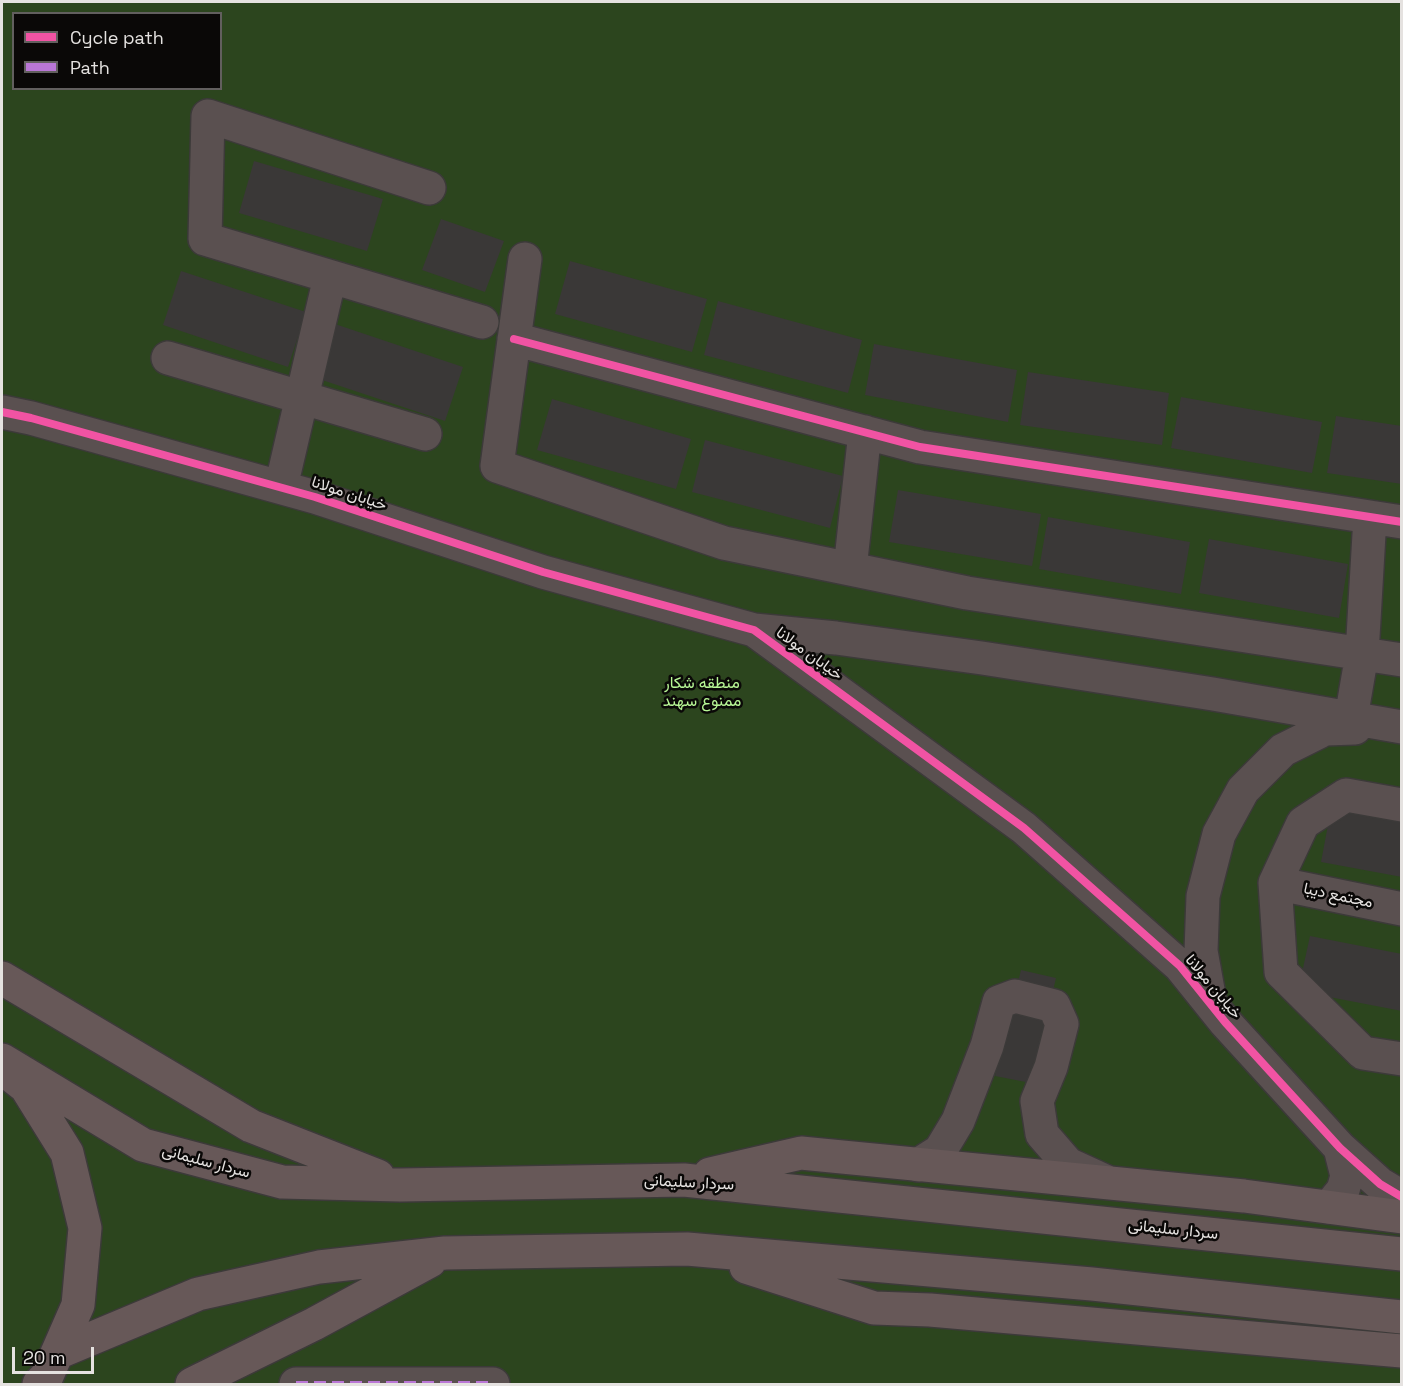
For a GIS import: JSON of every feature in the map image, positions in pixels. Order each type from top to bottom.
[{"type":"main road","points":[[2,978],[250,1126],[399,1185]]},
{"type":"main road","name":"سردار سلیمانی","points":[[2,1060],[143,1145],[282,1182],[399,1185],[684,1180],[1401,1254]]},
{"type":"main road","points":[[2,1067],[26,1087],[67,1153],[85,1228],[78,1305],[47,1376],[39,1384]]},
{"type":"main road","points":[[684,1180],[801,1153],[1244,1196],[1401,1217]]},
{"type":"main road","points":[[1110,1183],[1175,1230],[1244,1196]]},
{"type":"main road","points":[[57,1353],[198,1294],[319,1267],[445,1254],[687,1249],[1092,1284],[1401,1317]]},
{"type":"main road","points":[[687,1249],[874,1308],[930,1310],[1401,1351]]},
{"type":"main road","points":[[192,1384],[314,1324],[445,1254]]},
{"type":"street","points":[[429,188],[208,116],[205,239],[482,322]]},
{"type":"street","points":[[525,259],[497,466],[724,543],[967,593],[1401,660]]},
{"type":"street","points":[[281,487],[330,277]]},
{"type":"street","points":[[514,339],[920,447],[1386,519],[1351,718]]},
{"type":"street","points":[[168,358],[424,434]]},
{"type":"street","name":"خیابان مولانا","points":[[2,412],[32,418],[281,487],[543,572],[754,630],[1024,828],[1179,966],[1211,1005],[1340,1148],[1380,1184],[1401,1197]]},
{"type":"street","points":[[850,569],[865,432]]},
{"type":"street","points":[[754,630],[836,638],[982,658],[1213,694],[1401,727],[1325,729],[1283,750],[1243,790],[1219,834],[1203,896],[1201,951],[1211,1005]]},
{"type":"street","points":[[1401,805],[1346,795],[1303,824],[1275,882],[1281,972],[1363,1053],[1401,1059]]},
{"type":"street","name":"مجتمع دیبا","points":[[1275,882],[1401,909]]},
{"type":"street","points":[[918,1165],[940,1151],[958,1121],[987,1046],[999,1002],[1015,996],[1054,1006],[1062,1024],[1051,1067],[1037,1101],[1042,1134],[1068,1164],[1110,1183]]},
{"type":"street","points":[[1329,1207],[1343,1190],[1347,1176],[1340,1148]]},
{"type":"street","points":[[296,1384],[493,1384]]},
{"type":"green space","name":"منطقه شکار ممنوع سهند","points":[[2,2],[1401,2],[1401,1384],[2,1384]]},
{"type":"building","points":[[254,161],[383,199],[367,251],[239,213]]},
{"type":"building","points":[[441,219],[504,241],[485,292],[422,270]]},
{"type":"building","points":[[570,261],[707,299],[692,352],[555,314]]},
{"type":"building","points":[[181,271],[306,312],[288,367],[163,325]]},
{"type":"building","points":[[718,301],[862,340],[848,393],[704,355]]},
{"type":"building","points":[[335,324],[463,367],[445,421],[316,378]]},
{"type":"building","points":[[874,344],[1017,370],[1008,422],[865,395]]},
{"type":"building","points":[[1028,372],[1169,393],[1162,445],[1020,425]]},
{"type":"building","points":[[1181,397],[1322,422],[1312,473],[1171,448]]},
{"type":"building","points":[[552,399],[691,439],[676,489],[537,450]]},
{"type":"building","points":[[1336,416],[1402,426],[1402,484],[1327,473]]},
{"type":"building","points":[[705,440],[843,476],[830,528],[692,492]]},
{"type":"building","points":[[898,490],[1041,514],[1032,566],[889,542]]},
{"type":"building","points":[[1048,517],[1190,542],[1181,594],[1039,569]]},
{"type":"building","points":[[1209,539],[1348,564],[1339,618],[1199,593]]},
{"type":"building","points":[[1331,809],[1402,822],[1402,877],[1321,862]]},
{"type":"building","points":[[1310,936],[1402,954],[1402,1011],[1298,991]]},
{"type":"building","points":[[1021,970],[1056,978],[1031,1083],[995,1076]]},
{"type":"marked path","points":[[296,1384],[493,1384]]},
{"type":"cycle path","points":[[514,339],[920,447],[1402,522]]},
{"type":"cycle path","points":[[2,412],[31,418],[315,497],[543,572],[754,630],[1024,828],[1180,966],[1225,1022],[1340,1148],[1380,1184],[1402,1197]]}]
